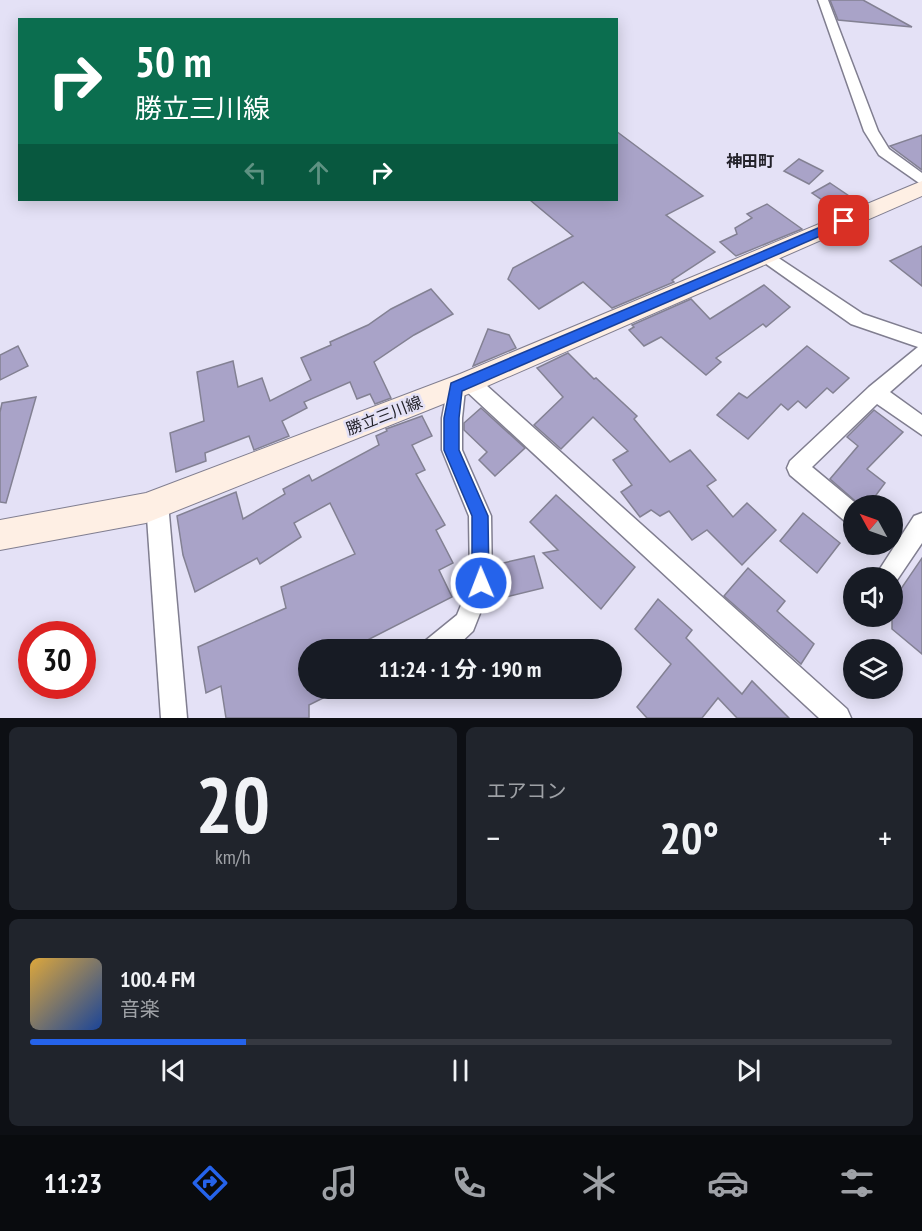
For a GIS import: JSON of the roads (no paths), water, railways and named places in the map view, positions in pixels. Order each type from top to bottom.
[{"type":"main road","name":"勝立三川線","points":[[0,535],[146,508],[462,385],[922,188]]},
{"type":"street","points":[[823,0],[871,131],[884,152],[922,180]]},
{"type":"street","points":[[765,255],[857,319],[922,341]]},
{"type":"street","points":[[843,506],[797,468],[922,353]]},
{"type":"street","points":[[447,639],[465,623],[481,583],[480,516],[452,450],[452,418],[462,385],[838,718]]},
{"type":"street","points":[[876,393],[922,426]]},
{"type":"street","points":[[156,503],[174,718]]},
{"type":"street","points":[[903,542],[922,524]]},
{"type":"district","name":"神田町","points":[[750,161]]}]
